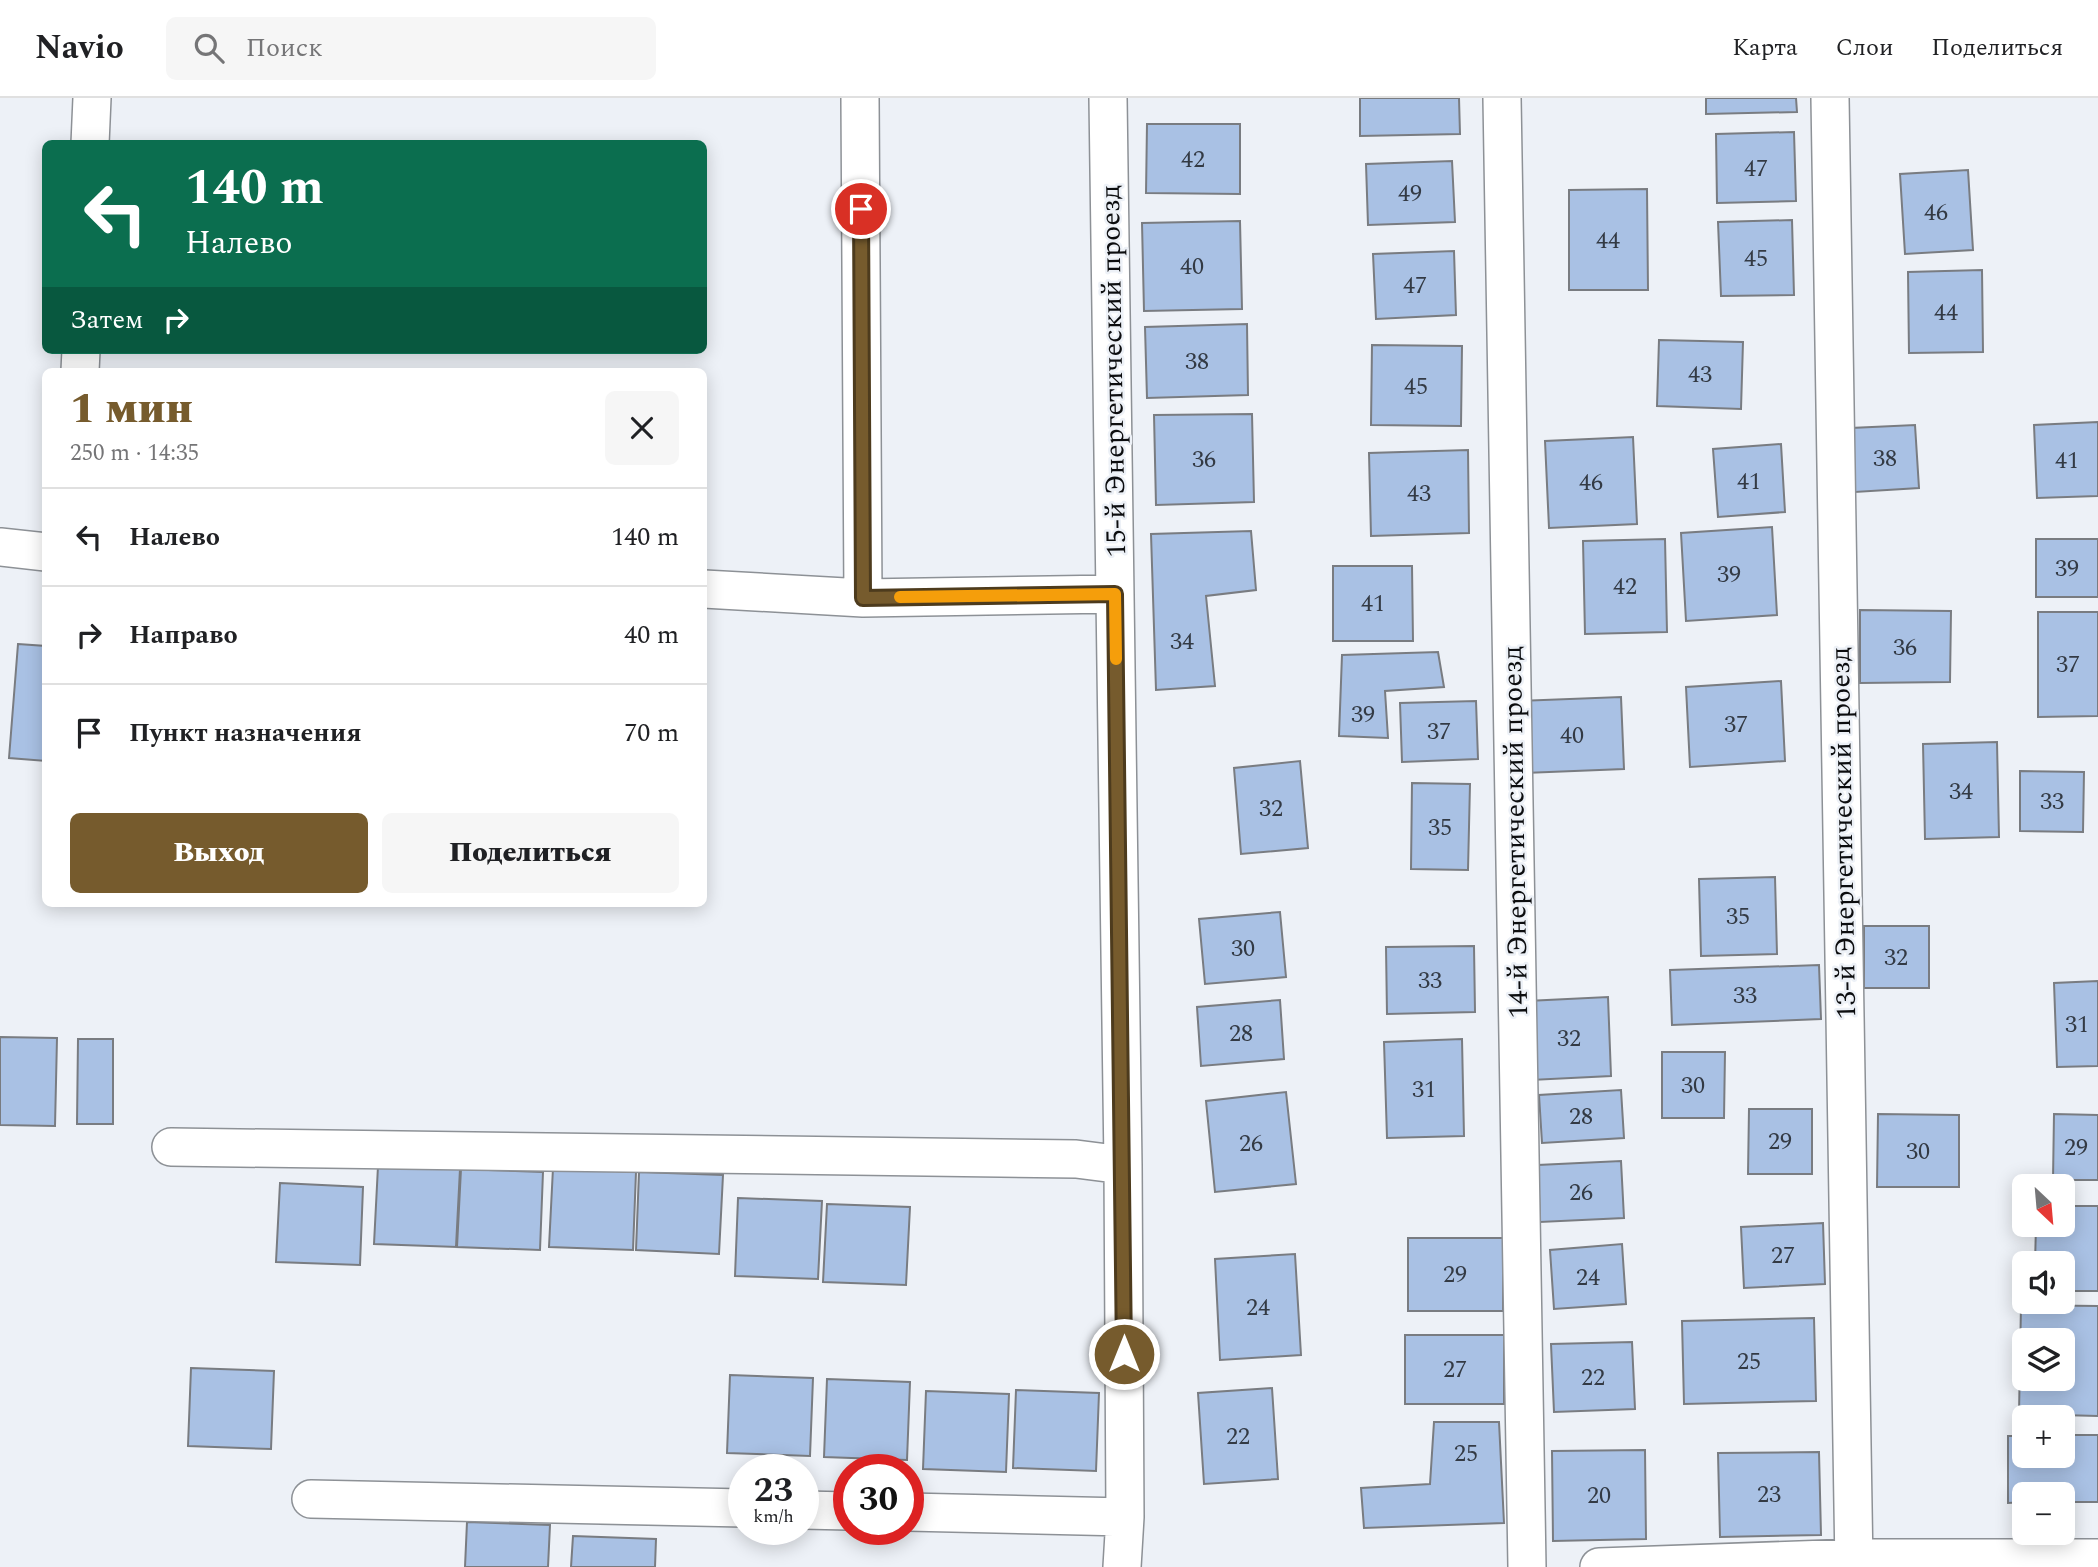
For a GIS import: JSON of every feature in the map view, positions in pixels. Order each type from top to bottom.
[{"type":"street","points":[[90,140],[92,98]]},
{"type":"street","points":[[860,98],[863,598]]},
{"type":"street","name":"15-й Энергетический проезд","points":[[1108,98],[1123,1165],[1125,1517],[1122,1567]]},
{"type":"street","name":"14-й Энергетический проезд","points":[[1502,98],[1527,1567]]},
{"type":"street","name":"13-й Энергетический проезд","points":[[1829,98],[1854,1562]]},
{"type":"street","points":[[0,547],[42,552]]},
{"type":"street","points":[[707,589],[863,598],[1115,594]]},
{"type":"street","points":[[171,1147],[1076,1159],[1123,1165]]},
{"type":"street","points":[[311,1499],[728,1508]]},
{"type":"street","points":[[924,1512],[1125,1517]]},
{"type":"street","points":[[1599,1567],[2098,1558]]},
{"type":"building","points":[[1360,98],[1459,98],[1460,134],[1360,136]]},
{"type":"building","points":[[1706,98],[1796,98],[1797,112],[1706,114]]},
{"type":"building","points":[[1147,124],[1240,124],[1240,194],[1146,193]]},
{"type":"building","points":[[1794,132],[1796,201],[1717,203],[1716,134]]},
{"type":"building","points":[[1452,161],[1455,222],[1368,225],[1366,164]]},
{"type":"building","points":[[1968,170],[1973,250],[1905,254],[1900,174]]},
{"type":"building","points":[[1647,189],[1648,290],[1569,290],[1569,190]]},
{"type":"building","points":[[1792,220],[1794,295],[1721,296],[1718,222]]},
{"type":"building","points":[[1240,221],[1242,309],[1144,311],[1142,223]]},
{"type":"building","points":[[1454,251],[1456,315],[1376,319],[1373,254]]},
{"type":"building","points":[[1982,270],[1983,352],[1909,353],[1908,272]]},
{"type":"building","points":[[1247,324],[1248,395],[1147,398],[1145,327]]},
{"type":"building","points":[[1659,340],[1743,342],[1741,409],[1657,406]]},
{"type":"building","points":[[1372,345],[1462,346],[1461,426],[1371,425]]},
{"type":"building","points":[[1252,414],[1254,502],[1156,505],[1154,415]]},
{"type":"building","points":[[2098,422],[2098,496],[2037,498],[2034,425]]},
{"type":"building","points":[[1915,425],[1919,488],[1855,492],[1851,428]]},
{"type":"building","points":[[1633,437],[1637,524],[1549,528],[1545,441]]},
{"type":"building","points":[[1781,444],[1785,512],[1718,517],[1713,449]]},
{"type":"building","points":[[1468,450],[1469,533],[1371,536],[1369,453]]},
{"type":"building","points":[[1772,527],[1777,615],[1686,621],[1681,533]]},
{"type":"building","points":[[1251,531],[1256,590],[1206,596],[1215,686],[1156,690],[1151,534]]},
{"type":"building","points":[[1665,539],[1667,632],[1585,634],[1583,541]]},
{"type":"building","points":[[2036,539],[2098,539],[2098,597],[2036,597]]},
{"type":"building","points":[[1333,566],[1412,566],[1413,641],[1333,641]]},
{"type":"building","points":[[1860,610],[1951,611],[1950,682],[1860,683]]},
{"type":"building","points":[[2038,612],[2098,612],[2098,716],[2038,717]]},
{"type":"building","points":[[18,644],[42,646],[42,761],[9,758]]},
{"type":"building","points":[[1438,652],[1444,687],[1385,691],[1388,738],[1339,736],[1342,655]]},
{"type":"building","points":[[1781,681],[1785,761],[1690,767],[1686,687]]},
{"type":"building","points":[[1621,697],[1624,769],[1523,773],[1520,701]]},
{"type":"building","points":[[1476,701],[1478,759],[1402,762],[1400,703]]},
{"type":"building","points":[[1997,742],[1999,837],[1925,839],[1923,744]]},
{"type":"building","points":[[1300,761],[1308,848],[1241,854],[1234,768]]},
{"type":"building","points":[[2020,771],[2084,772],[2083,832],[2020,831]]},
{"type":"building","points":[[1412,783],[1470,784],[1468,870],[1411,869]]},
{"type":"building","points":[[1775,877],[1777,954],[1701,956],[1699,879]]},
{"type":"building","points":[[1280,912],[1286,977],[1205,984],[1199,919]]},
{"type":"building","points":[[1864,926],[1929,926],[1929,988],[1864,988]]},
{"type":"building","points":[[1474,946],[1475,1012],[1387,1014],[1386,947]]},
{"type":"building","points":[[1819,965],[1821,1019],[1672,1025],[1670,970]]},
{"type":"building","points":[[2098,981],[2098,1066],[2057,1067],[2054,983]]},
{"type":"building","points":[[1608,997],[1611,1076],[1531,1080],[1527,1001]]},
{"type":"building","points":[[1280,1000],[1284,1059],[1201,1066],[1197,1007]]},
{"type":"building","points":[[0,1037],[57,1038],[55,1126],[0,1125]]},
{"type":"building","points":[[78,1039],[113,1039],[113,1124],[77,1124]]},
{"type":"building","points":[[1462,1039],[1464,1136],[1387,1138],[1384,1042]]},
{"type":"building","points":[[1662,1052],[1725,1052],[1724,1118],[1662,1118]]},
{"type":"building","points":[[1621,1090],[1624,1138],[1542,1143],[1539,1095]]},
{"type":"building","points":[[1286,1092],[1296,1184],[1215,1192],[1206,1101]]},
{"type":"building","points":[[1749,1109],[1812,1109],[1812,1174],[1748,1174]]},
{"type":"building","points":[[1878,1114],[1959,1115],[1959,1187],[1877,1187]]},
{"type":"building","points":[[2054,1114],[2098,1115],[2098,1180],[2076,1180],[2076,1174],[2053,1174]]},
{"type":"building","points":[[1621,1161],[1624,1218],[1540,1222],[1538,1165]]},
{"type":"building","points":[[378,1166],[461,1169],[457,1247],[374,1244]]},
{"type":"building","points":[[553,1168],[636,1172],[633,1250],[549,1247]]},
{"type":"building","points":[[460,1169],[543,1172],[540,1250],[456,1247]]},
{"type":"building","points":[[639,1172],[723,1175],[719,1254],[636,1250]]},
{"type":"building","points":[[280,1183],[363,1187],[360,1265],[276,1262]]},
{"type":"building","points":[[738,1198],[822,1201],[818,1279],[735,1276]]},
{"type":"building","points":[[827,1204],[910,1207],[906,1285],[823,1282]]},
{"type":"building","points":[[2076,1206],[2098,1206],[2098,1291],[2075,1291],[2075,1251],[2035,1251],[2036,1237],[2076,1237]]},
{"type":"building","points":[[1823,1223],[1825,1284],[1744,1288],[1741,1227]]},
{"type":"building","points":[[1408,1238],[1503,1238],[1503,1311],[1408,1311]]},
{"type":"building","points":[[1622,1244],[1626,1304],[1554,1309],[1550,1250]]},
{"type":"building","points":[[1295,1254],[1301,1355],[1220,1360],[1215,1259]]},
{"type":"building","points":[[2075,1306],[2098,1306],[2098,1416],[2075,1415],[2075,1405],[2019,1405],[2019,1391],[2075,1391],[2075,1328],[2021,1328],[2021,1314],[2075,1314]]},
{"type":"building","points":[[1814,1318],[1816,1401],[1684,1404],[1682,1321]]},
{"type":"building","points":[[1405,1335],[1504,1335],[1504,1404],[1405,1404]]},
{"type":"building","points":[[1632,1342],[1635,1409],[1554,1412],[1551,1344]]},
{"type":"building","points":[[191,1368],[274,1371],[271,1449],[188,1446]]},
{"type":"building","points":[[730,1375],[813,1378],[810,1454],[727,1453]]},
{"type":"building","points":[[827,1379],[910,1382],[907,1454],[833,1454],[833,1457],[824,1457]]},
{"type":"building","points":[[1272,1388],[1278,1479],[1204,1484],[1198,1393]]},
{"type":"building","points":[[1016,1390],[1099,1393],[1096,1471],[1013,1468]]},
{"type":"building","points":[[926,1391],[1009,1394],[1006,1472],[924,1469]]},
{"type":"building","points":[[1434,1422],[1499,1422],[1504,1523],[1364,1528],[1361,1488],[1430,1484]]},
{"type":"building","points":[[2075,1435],[2098,1435],[2098,1502],[2075,1502],[2075,1482],[2012,1482],[2012,1503],[2008,1503],[2008,1436],[2012,1436],[2012,1468],[2075,1468]]},
{"type":"building","points":[[1645,1450],[1646,1539],[1553,1541],[1552,1451]]},
{"type":"building","points":[[1819,1452],[1821,1535],[1720,1537],[1718,1453]]},
{"type":"building","points":[[467,1522],[550,1525],[548,1567],[465,1567]]},
{"type":"building","points":[[573,1536],[656,1539],[655,1567],[571,1567]]},
{"type":"slow traffic","points":[[900,597],[1115,594],[1116,659]]},
{"type":"route","points":[[861,209],[863,598],[1115,594],[1124,1354]]}]
